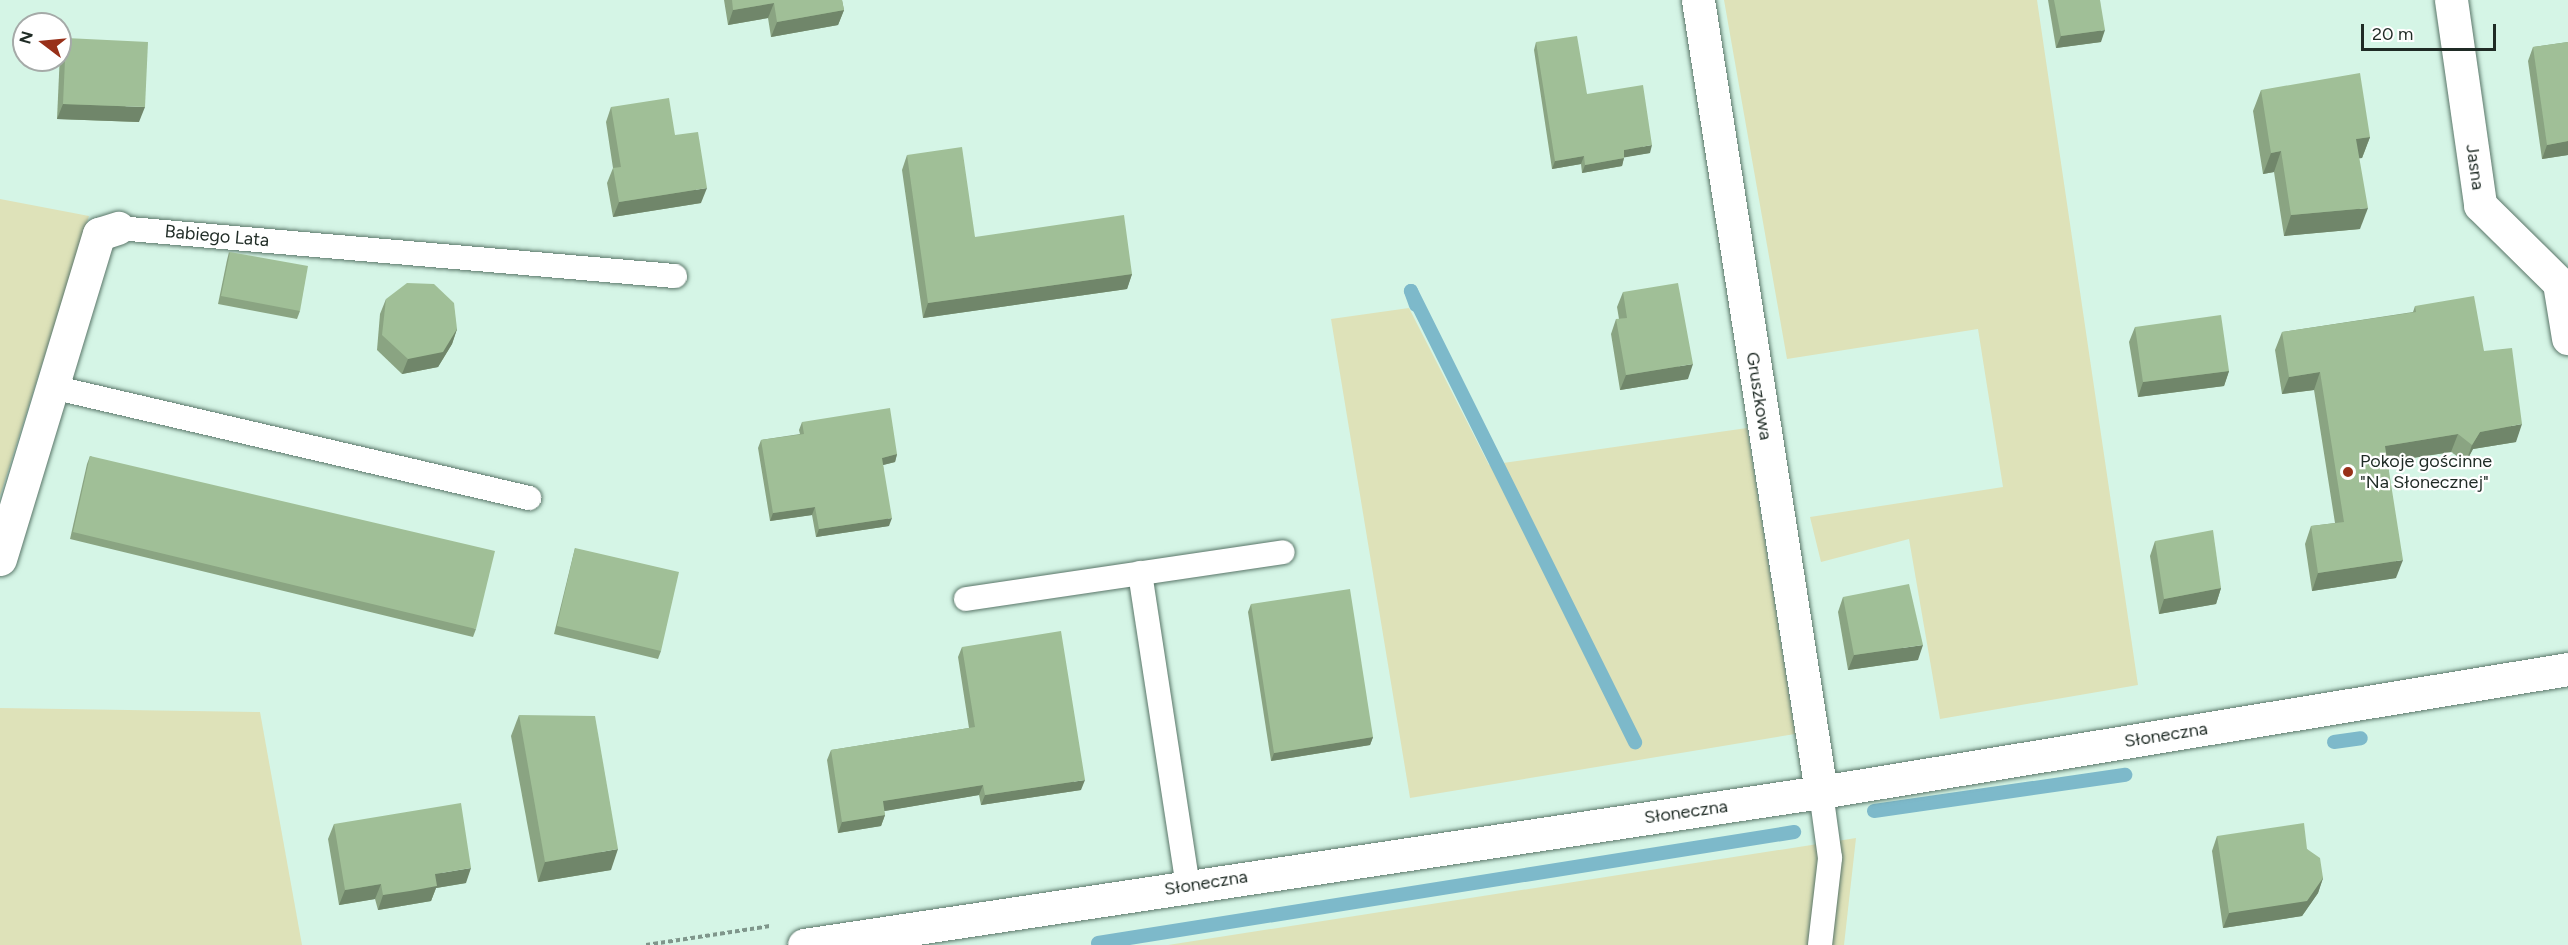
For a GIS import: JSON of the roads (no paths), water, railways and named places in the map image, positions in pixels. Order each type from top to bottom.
[{"type":"street","name":"Gruszkowa","points":[[1698,0],[1821,792]]},
{"type":"street","name":"Jasna","points":[[2451,0],[2480,204],[2559,283],[2568,338]]},
{"type":"street","name":"Babiego Lata","points":[[0,559],[99,234],[118,228]]},
{"type":"street","name":"Słoneczna","points":[[804,945],[1821,792],[2568,669]]},
{"type":"lane","name":"Babiego Lata","points":[[118,228],[675,276]]},
{"type":"lane","points":[[52,387],[529,498]]},
{"type":"lane","points":[[966,599],[1283,552]]},
{"type":"lane","points":[[1140,573],[1188,886]]},
{"type":"lane","points":[[1820,945],[1830,858],[1821,792]]},
{"type":"waterway","points":[[1416,305],[1411,291],[1635,742]]},
{"type":"waterway","points":[[2334,742],[2361,738]]},
{"type":"waterway","points":[[1874,811],[2125,775]]},
{"type":"waterway","points":[[1098,943],[1794,832]]},
{"type":"place","name":"Pokoje gościnne \"Na Słonecznej\"","points":[[2348,472]]}]
